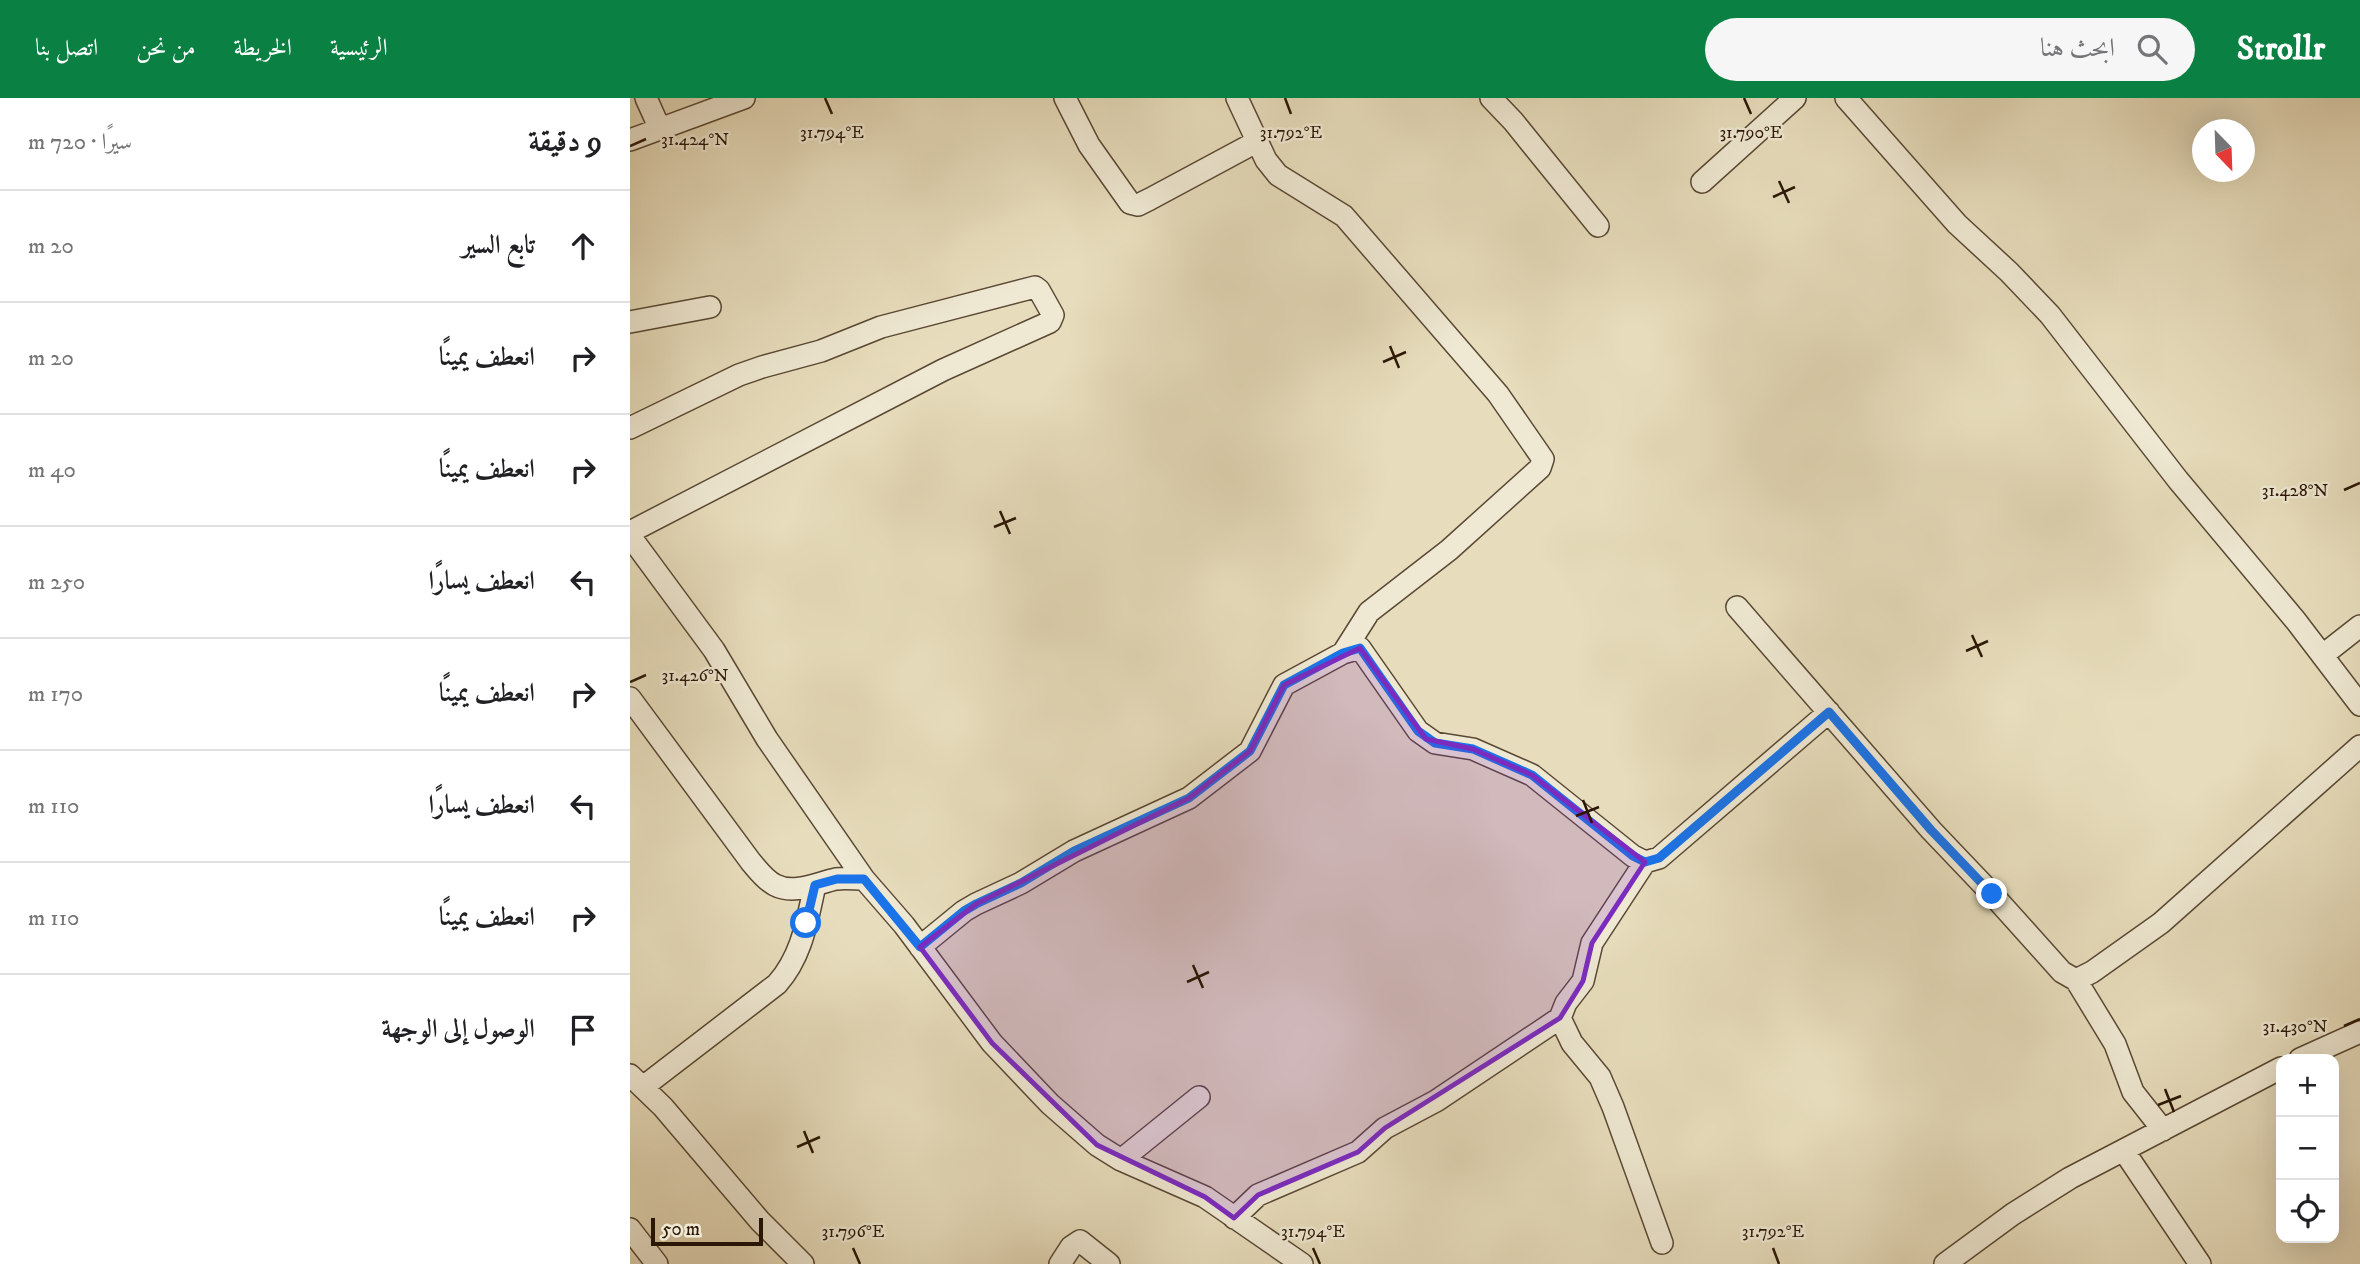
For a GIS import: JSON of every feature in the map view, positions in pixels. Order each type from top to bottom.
[{"type":"street","points":[[646,98],[660,129]]},
{"type":"street","points":[[630,140],[744,98]]},
{"type":"street","points":[[1065,98],[1089,145],[1130,204],[1138,205],[1150,200],[1258,141]]},
{"type":"street","points":[[1237,98],[1266,160],[1278,175],[1344,216],[1498,394],[1543,458],[1540,468],[1449,550],[1369,612],[1343,653]]},
{"type":"street","points":[[1491,98],[1513,121],[1598,226]]},
{"type":"street","points":[[1702,182],[1795,98]]},
{"type":"street","points":[[1846,98],[1957,224],[2032,294],[2050,315],[2178,480],[2323,655],[2360,705]]},
{"type":"street","points":[[630,428],[739,375],[762,367],[821,351],[881,327],[1035,287],[1040,290],[1053,315],[1050,322],[943,370],[630,534],[714,650],[767,739],[864,879],[920,947],[992,1043],[1097,1145],[1121,1160],[1205,1197],[1302,1264]]},
{"type":"street","points":[[630,322],[710,307]]},
{"type":"street","points":[[1738,607],[1931,830],[2062,972],[2076,980],[2115,1044],[2133,1092],[2163,1130]]},
{"type":"street","points":[[2323,655],[2360,626]]},
{"type":"street","points":[[920,947],[976,904],[1021,883],[1074,851],[1189,798],[1250,751],[1284,685],[1343,653],[1360,648],[1426,739],[1473,749],[1532,775],[1633,856],[1645,862]]},
{"type":"street","points":[[630,698],[765,878],[776,886],[789,889],[837,879],[864,879]]},
{"type":"street","points":[[1234,1218],[1258,1195],[1358,1152],[1385,1128],[1436,1101],[1560,1018],[1566,1003],[1583,981],[1591,943],[1645,862],[1659,858],[1829,712]]},
{"type":"street","points":[[2076,980],[2092,972],[2161,923],[2360,746]]},
{"type":"street","points":[[803,1264],[760,1221],[688,1134],[636,1081],[776,984],[790,969],[798,951],[815,885]]},
{"type":"street","points":[[1560,1018],[1572,1043],[1605,1087],[1662,1243]]},
{"type":"street","points":[[2312,1054],[2360,1032]]},
{"type":"street","points":[[1945,1264],[2040,1196],[2070,1178],[2276,1070]]},
{"type":"street","points":[[1121,1160],[1199,1097]]},
{"type":"street","points":[[2124,1151],[2200,1264]]},
{"type":"street","points":[[630,1229],[657,1264]]},
{"type":"street","points":[[1060,1264],[1071,1247],[1080,1241],[1109,1264]]},
{"type":"highlighted area","points":[[1360,648],[1426,739],[1473,749],[1532,775],[1645,862],[1592,943],[1583,981],[1560,1018],[1385,1128],[1358,1152],[1258,1195],[1234,1218],[1205,1197],[1097,1145],[992,1043],[920,947],[976,904],[1189,798],[1250,751],[1284,685]]},
{"type":"route","points":[[806,923],[815,885],[837,879],[864,879],[920,947],[976,904],[1021,883],[1074,851],[1189,798],[1250,751],[1284,685],[1343,653],[1360,648],[1426,739],[1473,749],[1532,775],[1633,856],[1645,862],[1659,858],[1829,712],[1931,830],[1992,894]]}]
